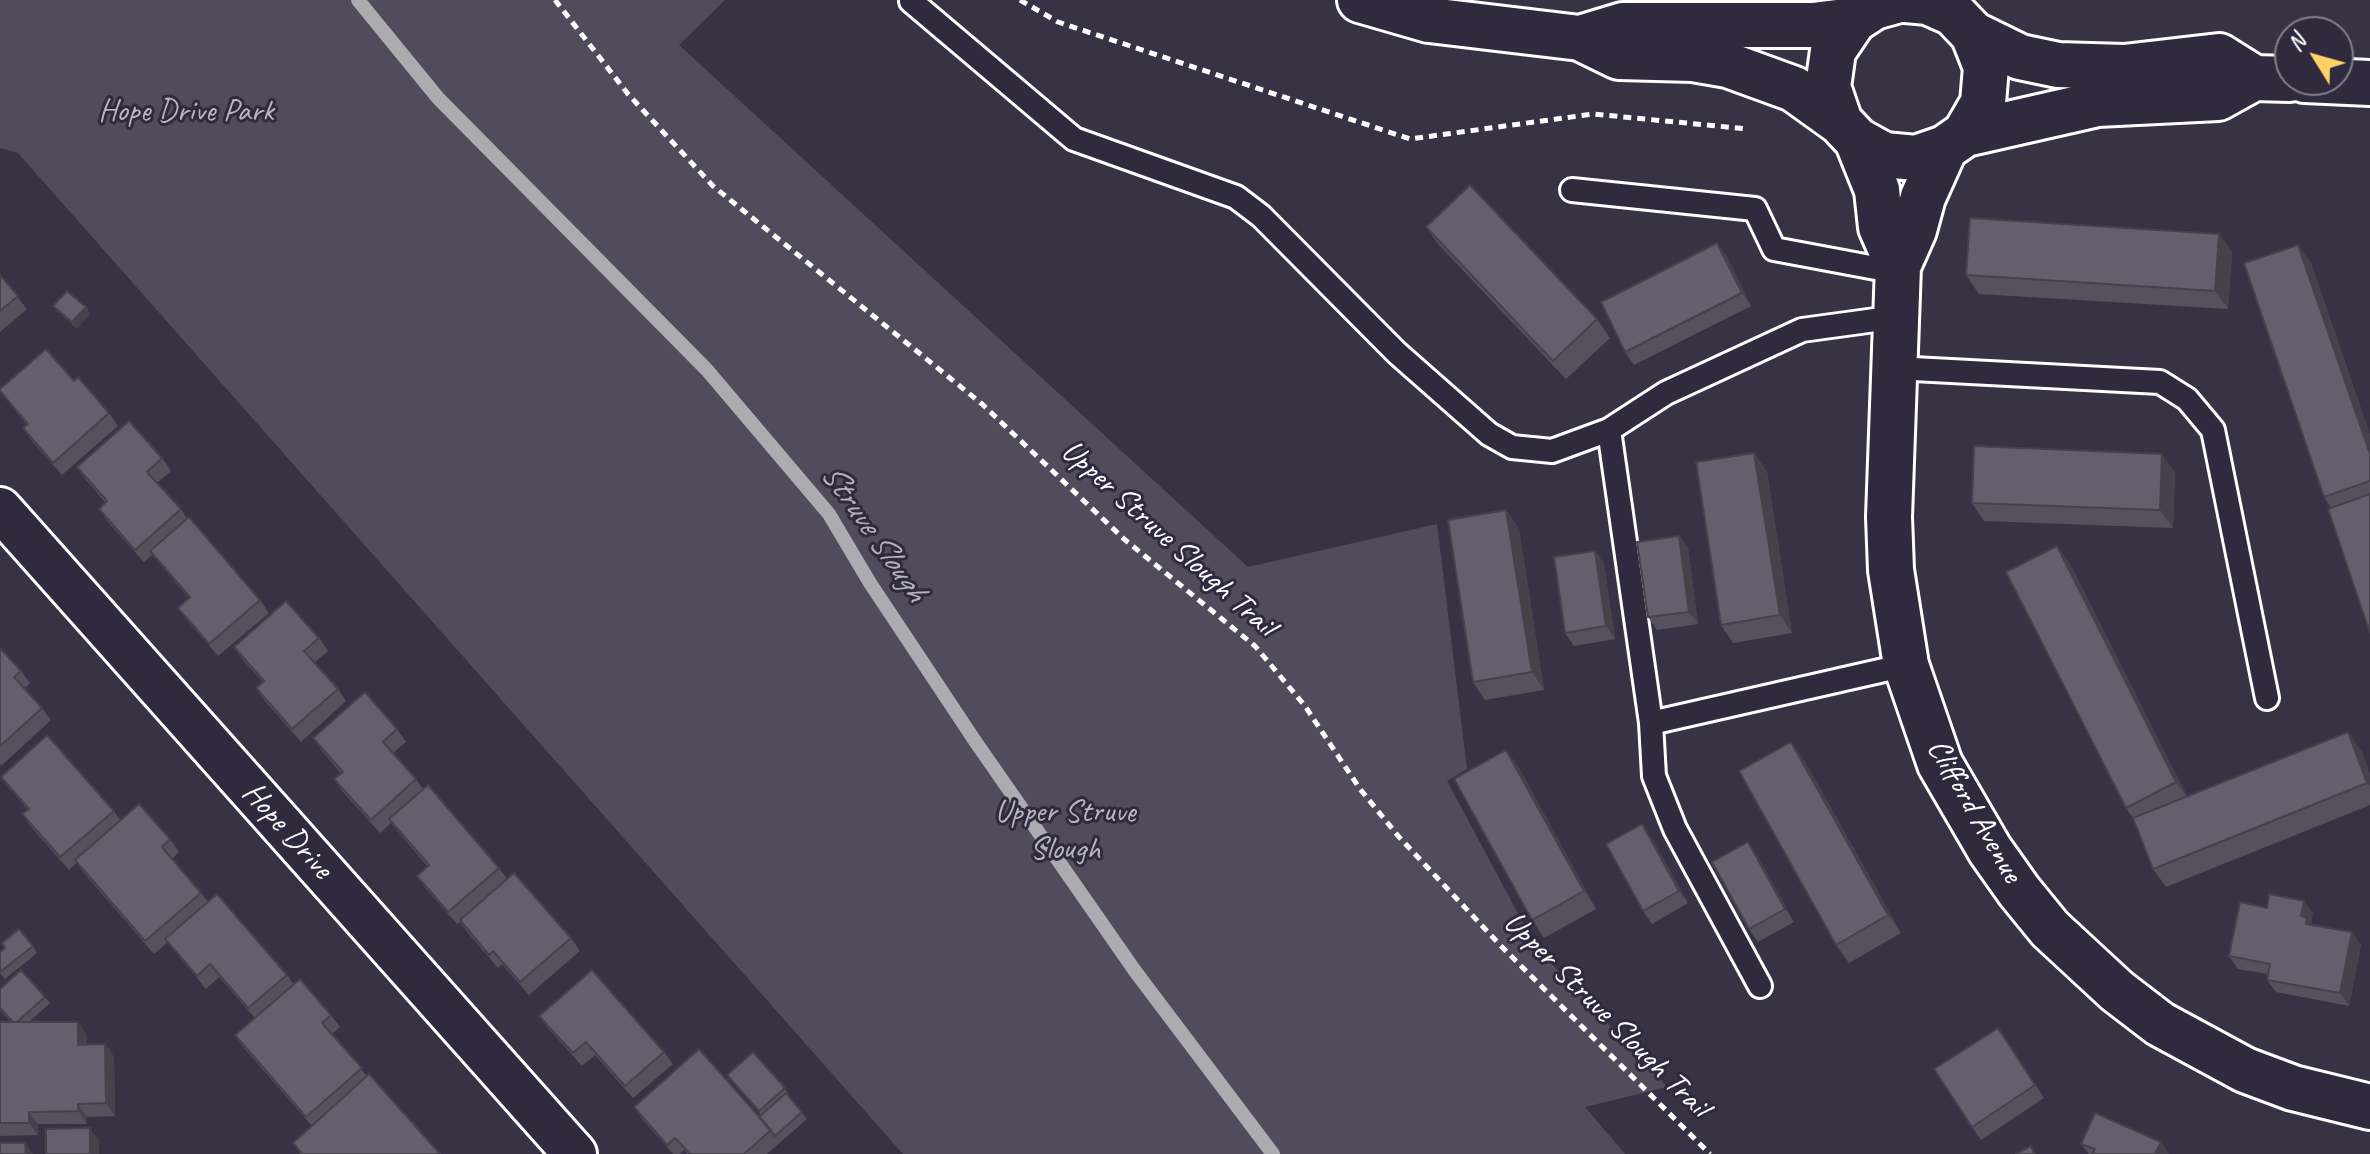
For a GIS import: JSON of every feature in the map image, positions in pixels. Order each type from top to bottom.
[{"type":"street","points":[[1360,0],[1429,20],[1580,38],[1619,57],[1693,59],[1728,65],[1794,89],[1884,155],[1916,158],[1955,141],[2097,104],[2218,98],[2272,78]]},
{"type":"street","points":[[1580,38],[1623,25],[1813,25],[1882,5],[1928,2],[1958,16],[2020,57],[2058,65],[2124,67],[2219,56],[2272,78]]},
{"type":"street","points":[[1849,131],[1828,87],[1833,51],[1882,5]]},
{"type":"street","points":[[1955,141],[1983,103],[1986,67],[1958,16]]},
{"type":"street","name":"Clifford Avenue","points":[[1849,131],[1877,190],[1881,227],[1898,269]]},
{"type":"street","name":"Clifford Avenue","points":[[1955,141],[1923,197],[1898,269],[1889,517],[1891,570],[1906,665],[1940,764],[1965,809],[2019,891],[2081,960],[2160,1024],[2200,1048],[2293,1088],[2370,1107]]},
{"type":"street","name":"Hope Drive","points":[[0,509],[575,1154]]},
{"type":"lane","points":[[911,1],[1074,139],[1236,197],[1261,216],[1397,353],[1489,434],[1512,447],[1552,451],[1609,430],[1666,393],[1802,330],[1897,317]]},
{"type":"lane","points":[[1572,190],[1755,209],[1774,249],[1898,269]]},
{"type":"lane","points":[[1894,368],[2160,382],[2187,399],[2213,430],[2267,698]]},
{"type":"lane","points":[[1609,430],[1651,723],[1654,776],[1662,803],[1760,986]]},
{"type":"lane","points":[[1651,723],[1906,665]]},
{"type":"path","name":"Upper Struve Slough Trail","points":[[555,0],[628,94],[713,186],[982,404],[1124,539],[1255,646],[1305,706],[1360,789],[1399,837],[1501,946],[1710,1154]]},
{"type":"path","points":[[1020,0],[1058,22],[1410,139],[1593,114],[1748,129]]},
{"type":"green space","name":"Upper Struve Slough","points":[[0,0],[725,0],[679,45],[1248,567],[1437,524],[1467,769],[1447,781],[1536,947],[1667,1087],[1585,1107],[1625,1154],[903,1154],[18,153],[0,148]]},
{"type":"building","points":[[1470,185],[1597,319],[1553,361],[1426,227]]},
{"type":"building","points":[[1970,218],[2219,234],[2215,291],[1966,275]]},
{"type":"building","points":[[1717,243],[1742,293],[1625,352],[1601,302]]},
{"type":"building","points":[[2298,245],[2370,454],[2370,481],[2324,497],[2244,263]]},
{"type":"building","points":[[0,275],[18,296],[0,311]]},
{"type":"building","points":[[67,291],[86,307],[72,322],[53,306]]},
{"type":"building","points":[[46,349],[74,381],[78,377],[109,413],[53,463],[23,428],[28,424],[0,391]]},
{"type":"building","points":[[129,421],[162,458],[147,472],[181,509],[135,550],[99,509],[107,501],[77,467]]},
{"type":"building","points":[[1974,446],[2162,454],[2160,510],[1972,503]]},
{"type":"building","points":[[1754,453],[1780,615],[1721,625],[1696,462]]},
{"type":"building","points":[[2370,494],[2370,633],[2328,509]]},
{"type":"building","points":[[1506,510],[1532,672],[1473,682],[1448,520]]},
{"type":"building","points":[[189,517],[260,600],[209,644],[178,608],[190,597],[150,551]]},
{"type":"building","points":[[1679,536],[1689,612],[1648,617],[1637,542]]},
{"type":"building","points":[[2057,546],[2176,782],[2126,808],[2006,572]]},
{"type":"building","points":[[1595,551],[1606,626],[1565,633],[1554,557]]},
{"type":"building","points":[[286,601],[319,638],[304,651],[338,689],[292,729],[256,688],[264,681],[234,647]]},
{"type":"building","points":[[0,648],[21,671],[14,677],[42,708],[0,746]]},
{"type":"building","points":[[365,692],[397,729],[383,742],[416,779],[371,820],[334,779],[343,772],[313,738]]},
{"type":"building","points":[[2348,732],[2367,783],[2153,869],[2133,818]]},
{"type":"building","points":[[47,735],[114,811],[60,857],[22,814],[29,809],[1,777]]},
{"type":"building","points":[[1791,742],[1888,915],[1836,945],[1739,771]]},
{"type":"building","points":[[1506,750],[1584,891],[1532,920],[1454,779]]},
{"type":"building","points":[[428,785],[499,868],[448,912],[417,876],[429,865],[389,819]]},
{"type":"building","points":[[139,804],[170,839],[162,847],[201,893],[145,941],[75,860]]},
{"type":"building","points":[[1642,824],[1679,891],[1643,911],[1606,844]]},
{"type":"building","points":[[1748,842],[1785,909],[1749,929],[1712,862]]},
{"type":"building","points":[[514,873],[571,938],[520,982],[493,951],[489,955],[460,920]]},
{"type":"building","points":[[217,894],[287,975],[248,1008],[210,964],[197,976],[165,939]]},
{"type":"building","points":[[2269,894],[2304,901],[2301,916],[2307,918],[2306,924],[2352,932],[2340,993],[2267,980],[2270,964],[2229,956],[2240,902],[2267,908]]},
{"type":"building","points":[[19,929],[33,946],[0,972],[0,952],[5,948],[2,943]]},
{"type":"building","points":[[21,970],[45,997],[17,1022],[13,1022],[0,1008],[0,989]]},
{"type":"building","points":[[592,970],[664,1052],[625,1086],[586,1042],[573,1053],[539,1016]]},
{"type":"building","points":[[300,979],[331,1015],[322,1023],[362,1068],[306,1117],[235,1035]]},
{"type":"building","points":[[0,1022],[78,1022],[78,1045],[105,1044],[106,1103],[78,1104],[78,1111],[29,1112],[29,1123],[0,1123]]},
{"type":"building","points":[[1998,1028],[2035,1085],[1972,1127],[1934,1069]]},
{"type":"building","points":[[699,1049],[771,1130],[744,1154],[690,1154],[675,1138],[667,1145],[634,1107]]},
{"type":"building","points":[[753,1052],[785,1088],[759,1111],[727,1075]]},
{"type":"building","points":[[369,1074],[440,1154],[302,1154],[293,1143]]},
{"type":"building","points":[[786,1093],[802,1112],[775,1136],[759,1117]]},
{"type":"building","points":[[2095,1113],[2161,1142],[2155,1154],[2092,1154],[2095,1149],[2081,1144]]},
{"type":"building","points":[[90,1128],[90,1154],[46,1154],[46,1129]]},
{"type":"building","points":[[0,1143],[25,1143],[26,1154],[0,1154]]},
{"type":"building","points":[[2031,1146],[2035,1154],[2016,1154]]},
{"type":"waterway","name":"Struve Slough","points":[[358,0],[438,98],[707,370],[829,514],[870,583],[975,741],[1135,971],[1273,1154]]},
{"type":"park label","name":"Hope Drive Park","points":[[186,112]]}]
